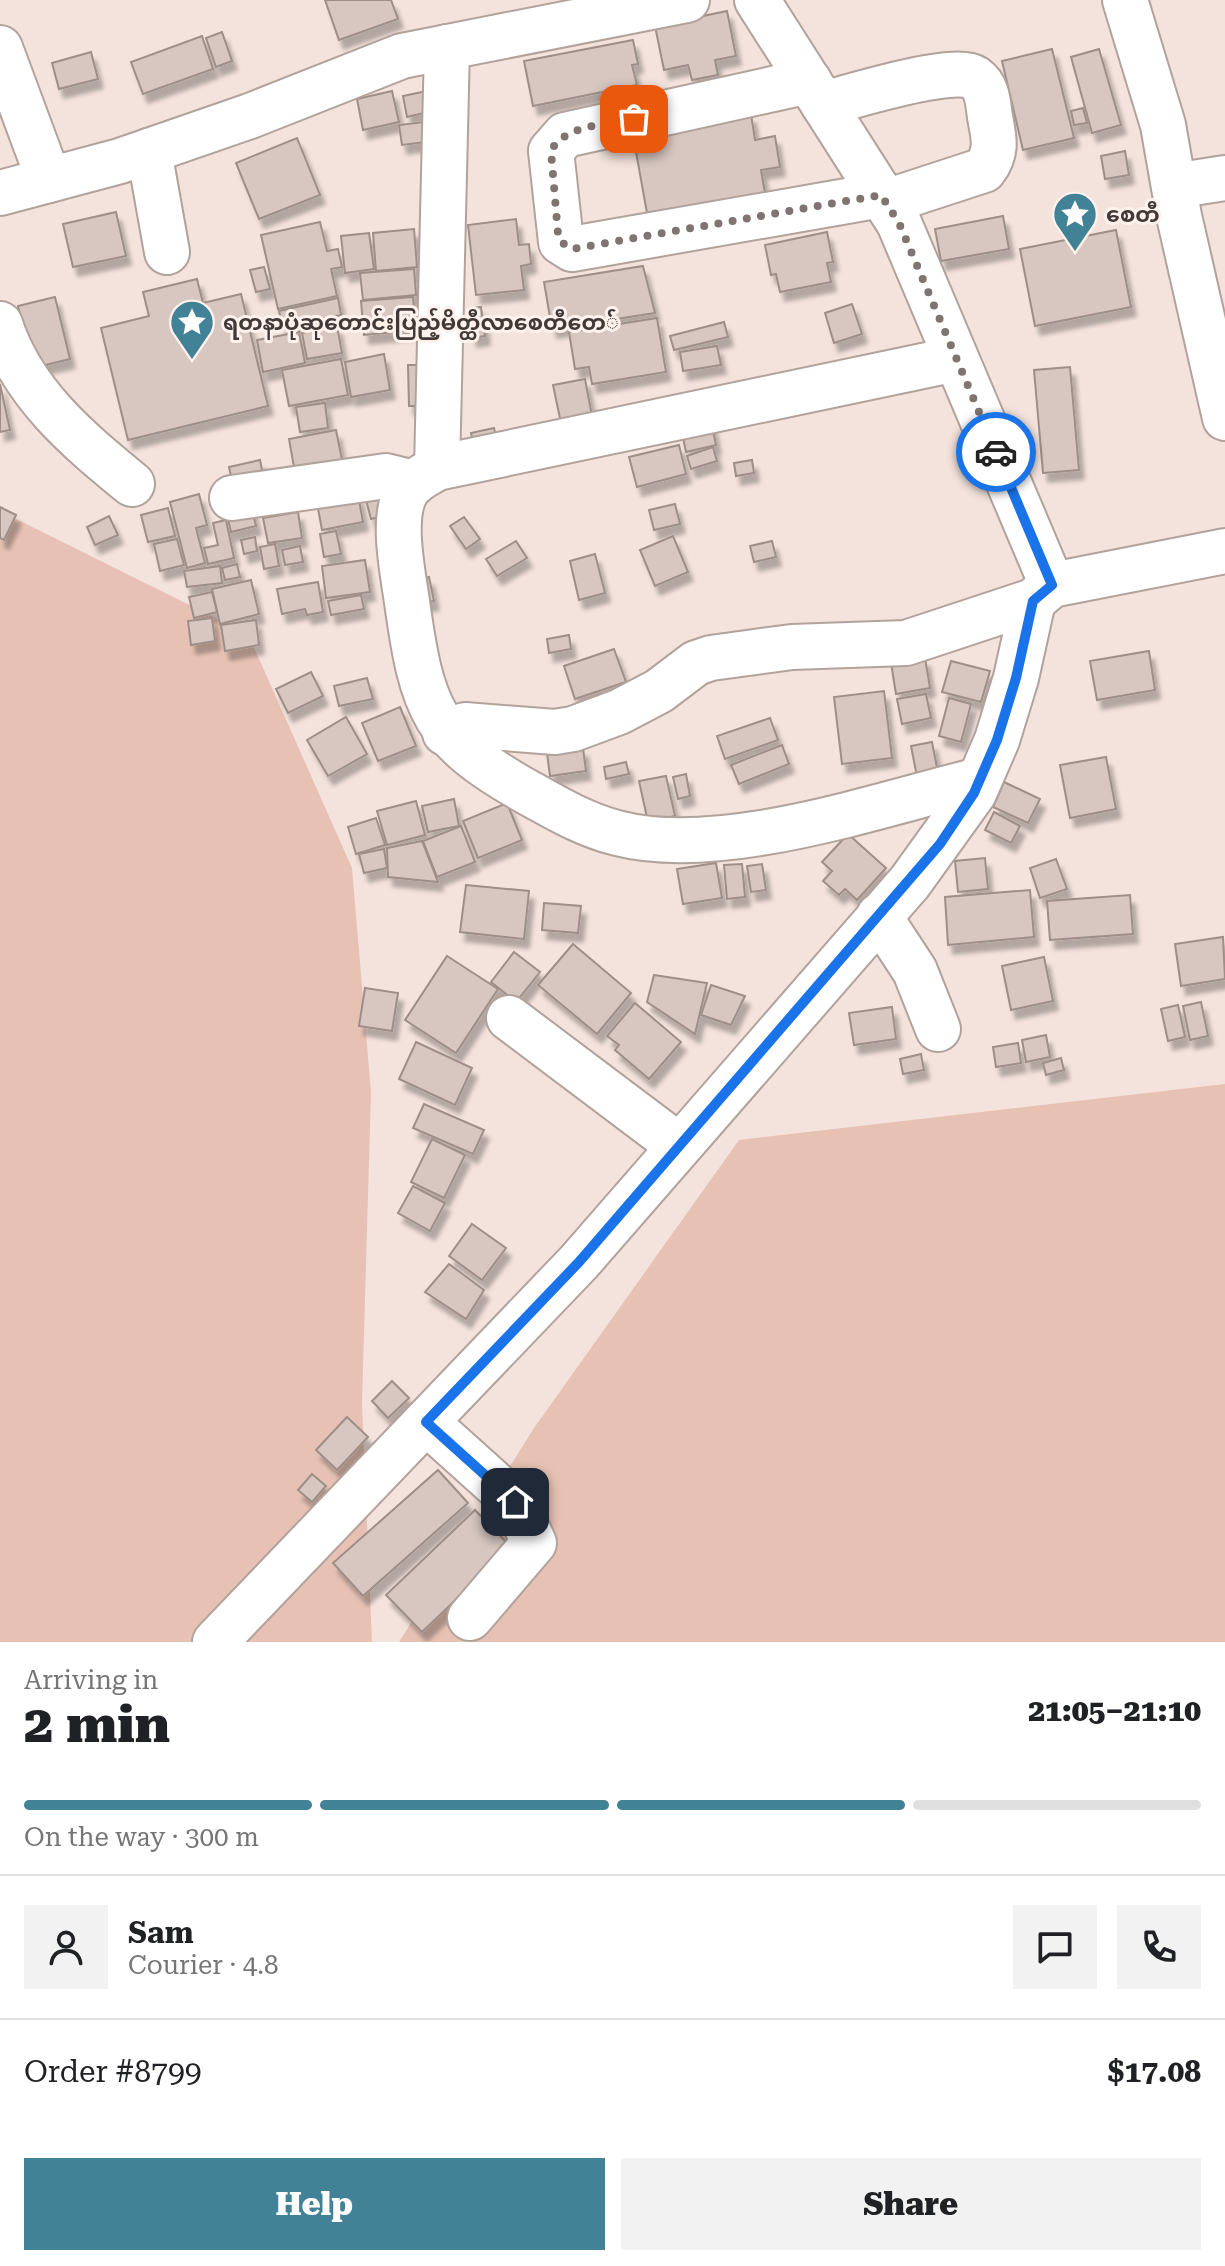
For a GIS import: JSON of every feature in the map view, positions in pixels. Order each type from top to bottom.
[{"type":"street","points":[[0,200],[49,180],[149,151],[250,116],[402,56],[447,47],[578,10],[687,0]]},
{"type":"street","points":[[215,1642],[579,1262],[879,916],[940,844],[979,780],[997,740],[1043,593],[956,359],[899,223],[757,0]]},
{"type":"street","points":[[1125,0],[1163,125],[1225,418]]},
{"type":"street","points":[[447,47],[426,475],[403,501],[400,551],[422,684],[434,718],[445,733],[480,764],[575,819],[640,838],[749,834],[979,780]]},
{"type":"street","points":[[0,48],[49,180]]},
{"type":"street","points":[[960,74],[973,76],[985,87],[996,146],[984,170],[884,198],[572,249],[561,242],[551,151],[565,135],[816,92],[960,74]]},
{"type":"street","points":[[149,151],[167,252]]},
{"type":"street","points":[[1174,186],[1225,178]]},
{"type":"street","points":[[0,324],[9,353],[45,405],[74,437],[132,484]]},
{"type":"street","points":[[232,498],[386,476],[426,475],[956,359]]},
{"type":"street","points":[[445,733],[465,725],[555,732],[573,729],[619,712],[659,691],[696,663],[711,658],[792,647],[906,643],[1043,593],[1225,551]]},
{"type":"street","points":[[879,916],[915,971],[938,1029]]},
{"type":"street","points":[[509,1018],[679,1146]]},
{"type":"street","points":[[426,1422],[515,1502],[534,1543],[470,1618]]},
{"type":"shaded area","points":[[0,511],[248,634],[352,868],[371,1092],[362,1404],[372,1642],[0,1642]]},
{"type":"shaded area","points":[[1225,1084],[1225,1642],[399,1642],[534,1428],[739,1140]]},
{"type":"building","points":[[325,0],[391,0],[398,19],[339,40]]},
{"type":"building","points":[[727,11],[736,56],[715,60],[718,75],[692,80],[688,65],[664,70],[655,26]]},
{"type":"building","points":[[222,32],[232,61],[216,67],[206,38]]},
{"type":"building","points":[[202,36],[213,69],[143,94],[131,62]]},
{"type":"building","points":[[633,40],[638,64],[632,65],[637,85],[533,106],[524,61]]},
{"type":"building","points":[[1052,49],[1074,138],[1023,150],[1002,61]]},
{"type":"building","points":[[1099,49],[1121,125],[1092,133],[1071,57]]},
{"type":"building","points":[[91,52],[98,79],[59,89],[52,63]]},
{"type":"building","points":[[392,91],[399,122],[363,130],[357,99]]},
{"type":"building","points":[[427,91],[432,111],[407,117],[403,96]]},
{"type":"building","points":[[1083,108],[1087,123],[1074,125],[1071,111]]},
{"type":"building","points":[[751,114],[755,140],[775,136],[780,167],[761,170],[765,193],[647,213],[633,135]]},
{"type":"building","points":[[424,122],[426,142],[402,145],[399,125]]},
{"type":"building","points":[[297,138],[320,195],[259,219],[236,163]]},
{"type":"building","points":[[1125,151],[1129,175],[1105,179],[1101,156]]},
{"type":"building","points":[[116,212],[126,256],[73,267],[63,224]]},
{"type":"building","points":[[1003,216],[1009,249],[941,261],[935,229]]},
{"type":"building","points":[[516,219],[519,245],[529,244],[531,264],[521,266],[524,290],[476,295],[468,225]]},
{"type":"building","points":[[320,222],[327,251],[338,249],[342,267],[331,269],[337,296],[278,309],[261,235]]},
{"type":"building","points":[[414,229],[417,267],[376,271],[373,233]]},
{"type":"building","points":[[1116,230],[1131,307],[1035,326],[1020,249]]},
{"type":"building","points":[[827,232],[833,262],[827,263],[831,282],[780,292],[776,274],[771,275],[765,245]]},
{"type":"building","points":[[369,233],[374,269],[345,273],[341,236]]},
{"type":"building","points":[[643,266],[655,313],[552,329],[544,282]]},
{"type":"building","points":[[264,267],[270,289],[256,292],[250,270]]},
{"type":"building","points":[[414,269],[416,295],[363,300],[360,273]]},
{"type":"building","points":[[197,279],[203,303],[241,294],[268,406],[128,440],[101,328],[149,316],[143,292]]},
{"type":"building","points":[[55,297],[70,359],[33,368],[18,306]]},
{"type":"building","points":[[413,297],[416,330],[364,335],[361,301]]},
{"type":"building","points":[[338,298],[341,315],[283,327],[279,311]]},
{"type":"building","points":[[852,304],[862,334],[834,343],[825,313]]},
{"type":"building","points":[[481,307],[485,336],[472,338],[469,308]]},
{"type":"building","points":[[657,318],[666,372],[592,384],[589,367],[575,369],[569,332]]},
{"type":"building","points":[[724,322],[728,337],[674,350],[670,336]]},
{"type":"building","points":[[337,326],[342,353],[307,359],[302,333]]},
{"type":"building","points":[[299,332],[305,363],[263,372],[257,340]]},
{"type":"building","points":[[717,346],[721,365],[683,371],[680,352]]},
{"type":"building","points":[[384,354],[390,390],[351,397],[345,362]]},
{"type":"building","points":[[341,359],[348,395],[289,406],[282,370]]},
{"type":"building","points":[[408,365],[419,365],[421,406],[409,406]]},
{"type":"building","points":[[1070,367],[1079,470],[1043,473],[1034,370]]},
{"type":"building","points":[[585,379],[592,416],[561,423],[553,385]]},
{"type":"building","points":[[0,384],[10,430],[0,432]]},
{"type":"building","points":[[325,403],[328,428],[300,432],[296,407]]},
{"type":"building","points":[[710,416],[716,445],[686,452],[680,423]]},
{"type":"building","points":[[494,428],[498,445],[475,451],[471,433]]},
{"type":"building","points":[[336,430],[345,475],[297,484],[289,439]]},
{"type":"building","points":[[679,445],[686,474],[637,487],[629,457]]},
{"type":"building","points":[[713,447],[717,461],[691,469],[687,456]]},
{"type":"building","points":[[260,460],[265,485],[234,491],[229,467]]},
{"type":"building","points":[[752,460],[754,473],[736,476],[734,463]]},
{"type":"building","points":[[377,493],[383,516],[371,519],[365,496]]},
{"type":"building","points":[[199,494],[207,525],[196,528],[205,563],[187,568],[170,502]]},
{"type":"building","points":[[358,495],[363,522],[322,530],[317,503]]},
{"type":"building","points":[[250,500],[256,526],[231,532],[225,506]]},
{"type":"building","points":[[675,504],[680,524],[654,530],[649,510]]},
{"type":"building","points":[[0,507],[16,515],[4,540],[0,538]]},
{"type":"building","points":[[168,508],[175,536],[148,542],[141,515]]},
{"type":"building","points":[[298,512],[302,538],[268,543],[263,518]]},
{"type":"building","points":[[109,516],[118,535],[95,545],[87,527]]},
{"type":"building","points":[[464,517],[480,539],[466,549],[450,526]]},
{"type":"building","points":[[226,520],[234,558],[208,564],[204,548],[218,545],[213,523]]},
{"type":"building","points":[[336,531],[341,554],[324,557],[320,534]]},
{"type":"building","points":[[673,536],[688,572],[655,586],[640,550]]},
{"type":"building","points":[[255,537],[257,551],[244,554],[241,540]]},
{"type":"building","points":[[177,539],[184,565],[160,571],[154,544]]},
{"type":"building","points":[[516,541],[527,558],[497,576],[486,559]]},
{"type":"building","points":[[772,541],[776,557],[754,562],[750,546]]},
{"type":"building","points":[[275,544],[279,566],[264,569],[260,547]]},
{"type":"building","points":[[300,546],[303,562],[285,565],[282,550]]},
{"type":"building","points":[[595,554],[605,593],[579,600],[570,561]]},
{"type":"building","points":[[365,560],[370,592],[326,598],[322,566]]},
{"type":"building","points":[[237,564],[240,577],[225,580],[222,568]]},
{"type":"building","points":[[220,566],[222,583],[187,587],[184,571]]},
{"type":"building","points":[[429,577],[434,601],[415,605],[411,581]]},
{"type":"building","points":[[251,580],[259,614],[220,624],[212,589]]},
{"type":"building","points":[[318,582],[323,612],[307,615],[305,609],[282,614],[277,589]]},
{"type":"building","points":[[212,592],[217,612],[194,618],[189,597]]},
{"type":"building","points":[[361,595],[364,609],[331,615],[328,601]]},
{"type":"building","points":[[212,618],[215,641],[191,645],[188,621]]},
{"type":"building","points":[[256,620],[259,645],[225,651],[221,625]]},
{"type":"building","points":[[569,635],[571,649],[549,653],[547,639]]},
{"type":"building","points":[[614,649],[626,682],[575,699],[564,666]]},
{"type":"building","points":[[1149,651],[1155,690],[1097,700],[1090,661]]},
{"type":"building","points":[[925,658],[930,688],[896,694],[891,663]]},
{"type":"building","points":[[951,661],[990,671],[981,702],[942,692]]},
{"type":"building","points":[[311,672],[323,696],[288,713],[276,689]]},
{"type":"building","points":[[367,678],[373,699],[339,706],[334,686]]},
{"type":"building","points":[[884,691],[892,758],[842,764],[834,697]]},
{"type":"building","points":[[926,694],[931,718],[902,724],[897,699]]},
{"type":"building","points":[[949,698],[971,704],[961,742],[939,736]]},
{"type":"building","points":[[400,707],[416,746],[378,761],[362,723]]},
{"type":"building","points":[[346,717],[367,754],[328,776],[307,740]]},
{"type":"building","points":[[770,718],[778,740],[725,759],[717,736]]},
{"type":"building","points":[[932,742],[940,783],[919,787],[911,746]]},
{"type":"building","points":[[782,745],[789,764],[739,784],[731,765]]},
{"type":"building","points":[[583,748],[586,771],[550,776],[547,753]]},
{"type":"building","points":[[1106,757],[1116,809],[1070,818],[1060,765]]},
{"type":"building","points":[[626,762],[629,774],[606,779],[604,767]]},
{"type":"building","points":[[686,774],[690,796],[678,799],[673,777]]},
{"type":"building","points":[[666,776],[675,816],[648,822],[639,781]]},
{"type":"building","points":[[1004,782],[1040,799],[1028,823],[993,807]]},
{"type":"building","points":[[454,799],[459,826],[428,832],[422,806]]},
{"type":"building","points":[[416,801],[425,835],[387,845],[377,811]]},
{"type":"building","points":[[507,803],[522,840],[478,858],[463,821]]},
{"type":"building","points":[[994,812],[1020,826],[1011,843],[985,830]]},
{"type":"building","points":[[376,818],[385,845],[356,854],[348,827]]},
{"type":"building","points":[[461,826],[475,862],[437,877],[423,841]]},
{"type":"building","points":[[848,834],[886,868],[857,900],[845,889],[839,895],[823,881],[832,871],[822,862]]},
{"type":"building","points":[[422,841],[438,882],[388,877],[387,848]]},
{"type":"building","points":[[384,849],[387,868],[364,873],[359,854]]},
{"type":"building","points":[[985,858],[988,889],[958,892],[955,861]]},
{"type":"building","points":[[1056,859],[1067,889],[1040,898],[1030,868]]},
{"type":"building","points":[[716,863],[722,898],[683,904],[677,869]]},
{"type":"building","points":[[742,864],[745,897],[727,899],[724,865]]},
{"type":"building","points":[[762,864],[766,890],[751,892],[747,866]]},
{"type":"building","points":[[466,885],[529,891],[524,939],[460,932]]},
{"type":"building","points":[[1030,890],[1034,937],[948,945],[945,897]]},
{"type":"building","points":[[1130,895],[1133,934],[1050,940],[1047,901]]},
{"type":"building","points":[[544,903],[581,906],[578,933],[542,930]]},
{"type":"building","points":[[1223,937],[1225,979],[1181,986],[1175,944]]},
{"type":"building","points":[[573,944],[631,993],[597,1034],[538,985]]},
{"type":"building","points":[[514,952],[540,972],[516,1002],[491,982]]},
{"type":"building","points":[[447,956],[498,989],[456,1053],[405,1020]]},
{"type":"building","points":[[1044,957],[1053,1001],[1011,1010],[1002,966]]},
{"type":"building","points":[[654,975],[707,983],[695,1034],[647,1002]]},
{"type":"building","points":[[711,985],[745,996],[731,1025],[701,1015]]},
{"type":"building","points":[[365,988],[398,993],[392,1031],[359,1026]]},
{"type":"building","points":[[1201,1002],[1208,1036],[1190,1040],[1183,1006]]},
{"type":"building","points":[[635,1003],[681,1042],[649,1079],[615,1050],[619,1045],[607,1036]]},
{"type":"building","points":[[1178,1005],[1185,1037],[1168,1041],[1161,1009]]},
{"type":"building","points":[[892,1007],[896,1039],[854,1045],[849,1013]]},
{"type":"building","points":[[1046,1035],[1050,1057],[1026,1062],[1022,1040]]},
{"type":"building","points":[[416,1042],[472,1068],[455,1105],[399,1079]]},
{"type":"building","points":[[1018,1043],[1021,1063],[996,1067],[993,1047]]},
{"type":"building","points":[[921,1054],[924,1070],[903,1074],[900,1059]]},
{"type":"building","points":[[1061,1058],[1064,1070],[1046,1075],[1043,1063]]},
{"type":"building","points":[[424,1104],[484,1130],[473,1154],[413,1128]]},
{"type":"building","points":[[432,1139],[465,1155],[444,1198],[411,1182]]},
{"type":"building","points":[[413,1186],[445,1203],[430,1231],[398,1213]]},
{"type":"building","points":[[472,1224],[506,1248],[482,1280],[449,1256]]},
{"type":"building","points":[[449,1264],[484,1290],[466,1319],[425,1292]]},
{"type":"building","points":[[392,1381],[409,1398],[388,1418],[372,1401]]},
{"type":"building","points":[[347,1417],[368,1437],[337,1470],[316,1450]]},
{"type":"building","points":[[438,1470],[468,1503],[363,1596],[333,1563]]},
{"type":"building","points":[[312,1474],[326,1486],[312,1502],[298,1490]]},
{"type":"building","points":[[475,1510],[511,1547],[422,1632],[386,1595]]},
{"type":"way so far","points":[[634,119],[576,131],[555,142],[551,151],[558,234],[565,246],[572,249],[881,195],[899,223],[996,452]]},
{"type":"place","name":"စေတီ","points":[[1075,253]]},
{"type":"place","name":"ရတနာပုံဆုတောင်းပြည့်မိတ္ထီလာစေတီတေ်","points":[[192,361]]},
{"type":"route","points":[[515,1502],[426,1422],[579,1262],[910,882],[974,793],[997,740],[1016,678],[1033,601],[1052,585],[996,452]]}]
